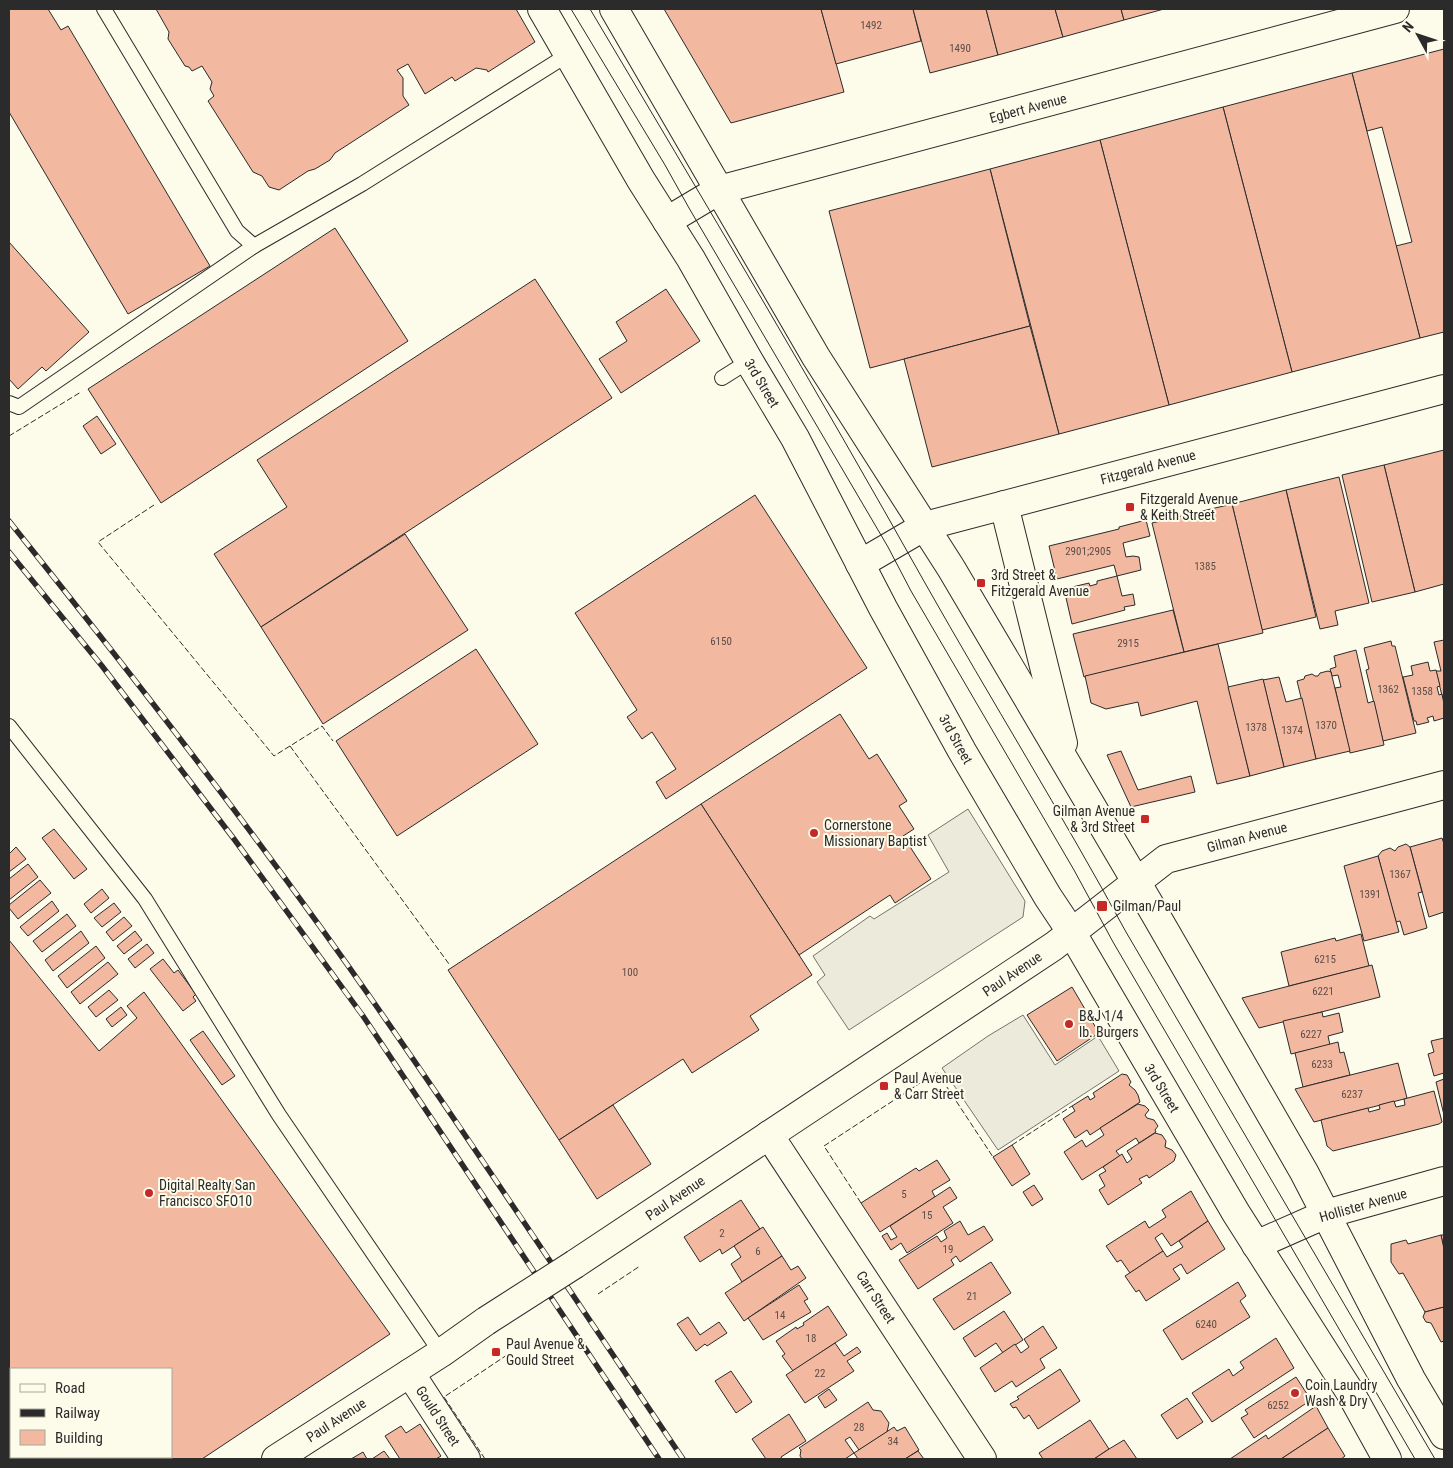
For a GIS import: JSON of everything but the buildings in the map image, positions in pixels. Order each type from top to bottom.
[{"type":"main road","name":"3rd Street","points":[[542,9],[641,180],[691,259],[749,362],[795,438],[883,608],[962,751],[1256,1245],[1350,1392],[1387,1459]]},
{"type":"main road","points":[[614,9],[816,357],[925,526],[1136,881],[1304,1172],[1411,1379],[1444,1435]]},
{"type":"main road","name":"Egbert Avenue","points":[[667,221],[719,190],[1395,9]]},
{"type":"main road","name":"Fitzgerald Avenue","points":[[860,564],[925,526],[1444,389]]},
{"type":"main road","points":[[1004,505],[1071,773]]},
{"type":"main road","name":"Gilman Avenue","points":[[1072,933],[1166,859],[1444,785]]},
{"type":"main road","name":"Paul Avenue","points":[[276,1459],[410,1373],[486,1321],[884,1060],[1072,933]]},
{"type":"main road","name":"Carr Street","points":[[769,1135],[982,1459]]},
{"type":"main road","name":"Hollister Avenue","points":[[1256,1245],[1326,1214],[1444,1182]]},
{"type":"main road","name":"Gould Street","points":[[410,1373],[466,1459]]},
{"type":"lane","points":[[104,9],[237,231],[254,246]]},
{"type":"lane","points":[[9,403],[19,407],[254,246],[362,184],[569,54]]},
{"type":"lane","points":[[722,378],[749,362]]},
{"type":"lane","points":[[9,726],[145,899],[279,1115],[441,1352]]},
{"type":"shaded area","points":[[968,809],[1025,901],[1023,917],[849,1030],[817,982],[825,975],[813,956],[870,916],[874,919],[949,872],[928,835]]},
{"type":"shaded area","points":[[1023,1015],[1055,1065],[1098,1036],[1119,1071],[998,1150],[942,1068],[988,1036]]},
{"type":"tram line","points":[[571,9],[665,165],[888,547],[911,591],[1074,870],[1113,942],[1415,1459]]},
{"type":"tram line","points":[[590,9],[801,367],[1126,932],[1435,1459]]},
{"type":"railway","points":[[9,521],[197,761],[333,945],[454,1119],[683,1459]]},
{"type":"railway","points":[[9,552],[102,666],[234,839],[363,1016],[659,1459]]},
{"type":"fence","points":[[9,436],[81,392]]},
{"type":"fence","points":[[154,505],[98,542],[274,756],[322,726],[333,741]]},
{"type":"fence","points":[[290,746],[449,964]]},
{"type":"fence","points":[[861,1203],[824,1146],[937,1072],[993,1157]]},
{"type":"fence","points":[[1012,1145],[1072,1106]]},
{"type":"fence","points":[[598,1294],[640,1266]]},
{"type":"fence","points":[[485,1459],[444,1397],[510,1353]]},
{"type":"place","name":"Fitzgerald Avenue & Keith Street","points":[[1130,507]]},
{"type":"place","name":"3rd Street & Fitzgerald Avenue","points":[[981,583]]},
{"type":"place","name":"Gilman Avenue & 3rd Street","points":[[1145,819]]},
{"type":"place","name":"Cornerstone Missionary Baptist","points":[[814,833]]},
{"type":"place","name":"Gilman/Paul","points":[[1102,906]]},
{"type":"place","name":"B&J 1/4 lb. Burgers","points":[[1069,1024]]},
{"type":"place","name":"Paul Avenue & Carr Street","points":[[884,1086]]},
{"type":"place","name":"Digital Realty San Francisco SFO10","points":[[149,1193]]},
{"type":"place","name":"Paul Avenue & Gould Street","points":[[496,1352]]},
{"type":"place","name":"Coin Laundry Wash & Dry","points":[[1295,1393]]}]
